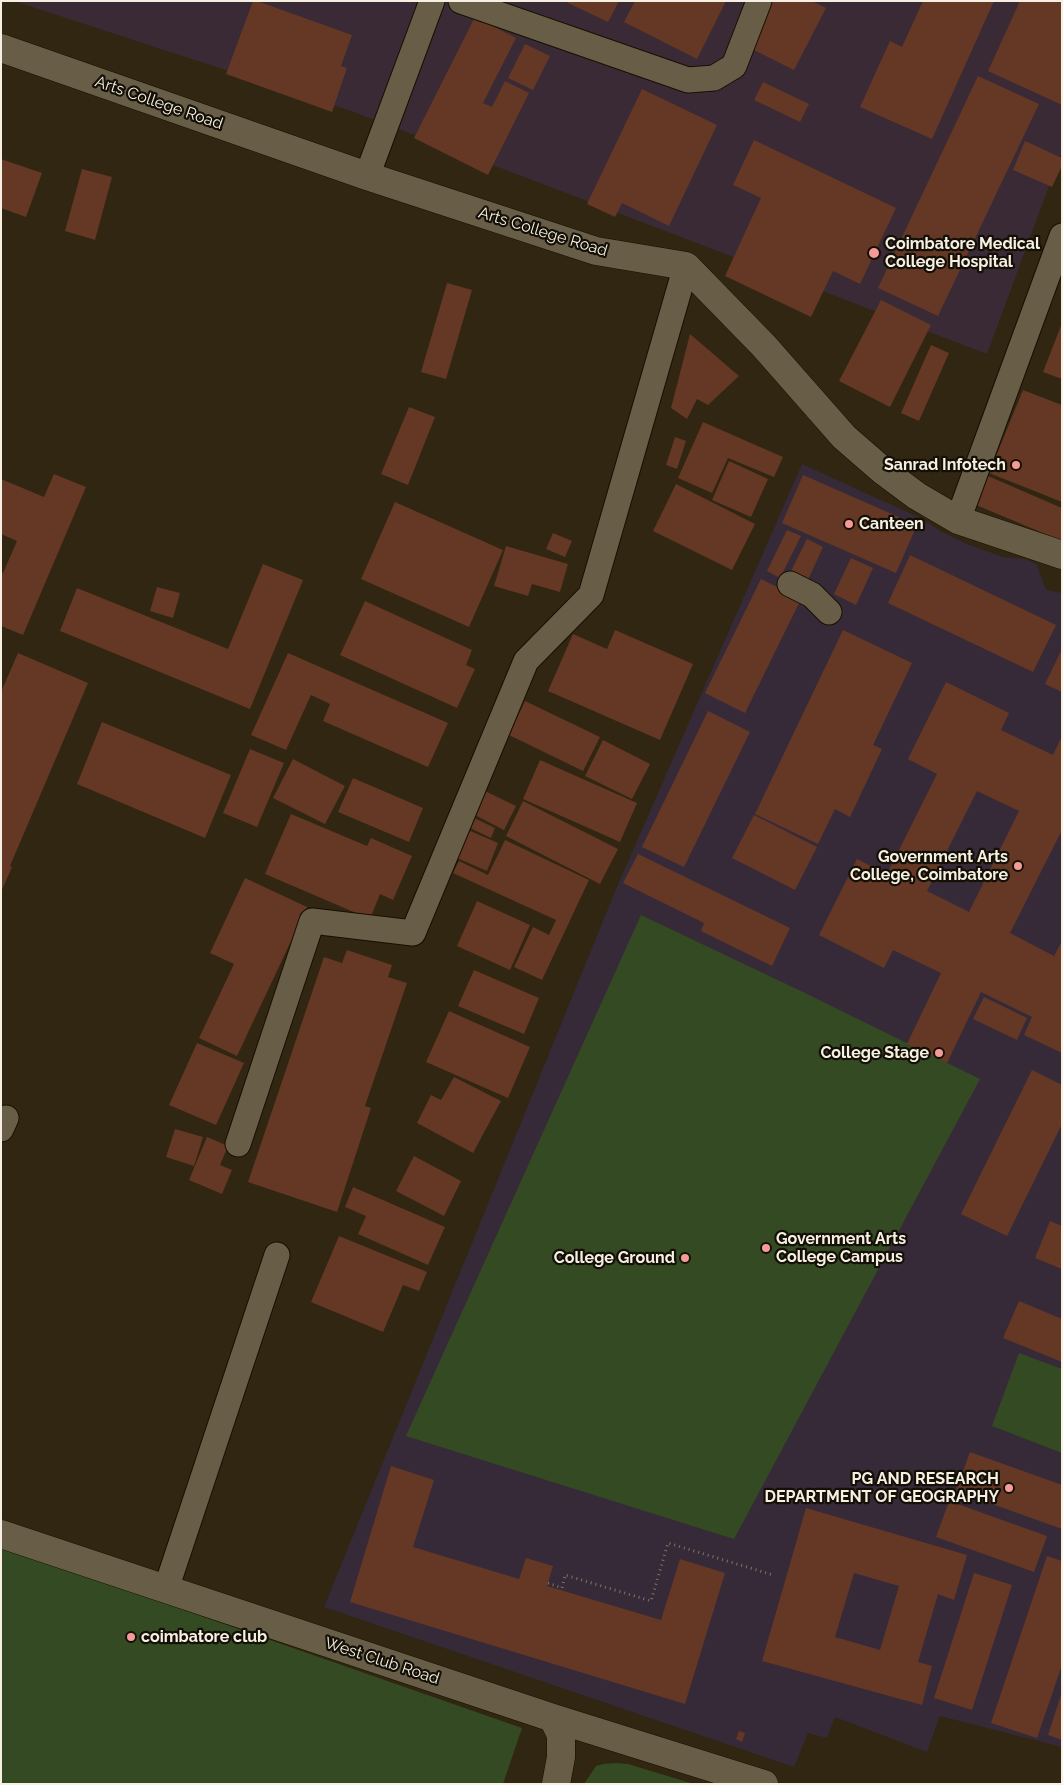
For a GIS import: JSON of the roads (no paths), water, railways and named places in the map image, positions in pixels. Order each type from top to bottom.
[{"type":"street","points":[[367,176],[432,1]]},
{"type":"street","points":[[461,1],[688,80],[714,78],[734,66],[759,1]]},
{"type":"street","name":"Arts College Road","points":[[1,48],[367,176],[596,251],[686,266]]},
{"type":"street","points":[[958,520],[1062,236]]},
{"type":"street","points":[[238,1144],[312,921],[413,932],[526,661],[591,595],[686,266],[764,346],[844,437],[882,470],[918,496],[958,520],[1062,555]]},
{"type":"street","points":[[790,584],[812,596],[829,612]]},
{"type":"street","points":[[166,1589],[277,1255]]},
{"type":"street","name":"West Club Road","points":[[1,1534],[553,1718],[752,1782]]},
{"type":"street","points":[[553,1718],[561,1735],[561,1757],[556,1784]]},
{"type":"place","name":"Coimbatore Medical College Hospital","points":[[874,253]]},
{"type":"place","name":"Sanrad Infotech","points":[[1016,465]]},
{"type":"place","name":"Canteen","points":[[849,524]]},
{"type":"place","name":"Government Arts College, Coimbatore","points":[[1018,866]]},
{"type":"place","name":"College Stage","points":[[939,1053]]},
{"type":"place","name":"Government Arts College Campus","points":[[766,1248]]},
{"type":"place","name":"College Ground","points":[[685,1258]]},
{"type":"place","name":"PG AND RESEARCH DEPARTMENT OF GEOGRAPHY","points":[[1009,1488]]},
{"type":"place","name":"coimbatore club","points":[[131,1637]]}]
